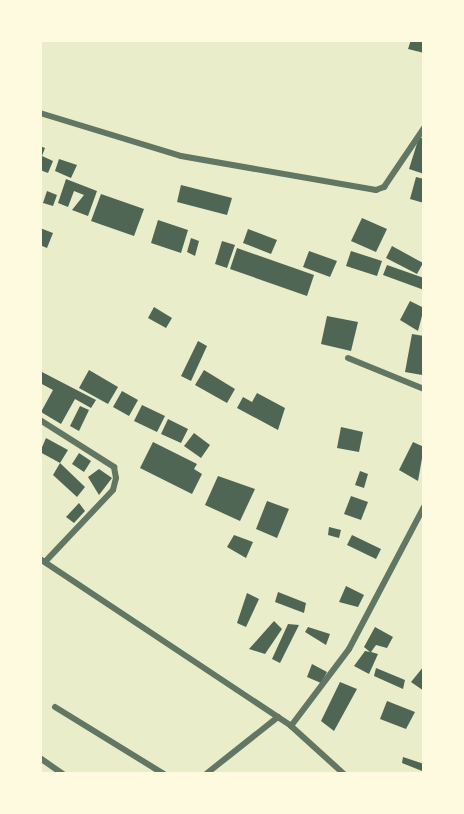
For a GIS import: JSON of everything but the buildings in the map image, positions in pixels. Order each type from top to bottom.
[{"type":"street","points":[[40,113],[181,156],[376,190],[384,187],[423,128]]},
{"type":"street","points":[[348,358],[423,389]]},
{"type":"street","points":[[40,420],[114,467],[116,478],[113,490],[43,561],[291,726],[344,774]]},
{"type":"street","points":[[291,726],[349,649],[423,507]]},
{"type":"street","points":[[55,707],[164,774]]},
{"type":"street","points":[[206,774],[278,717]]},
{"type":"street","points":[[40,758],[63,774]]}]
